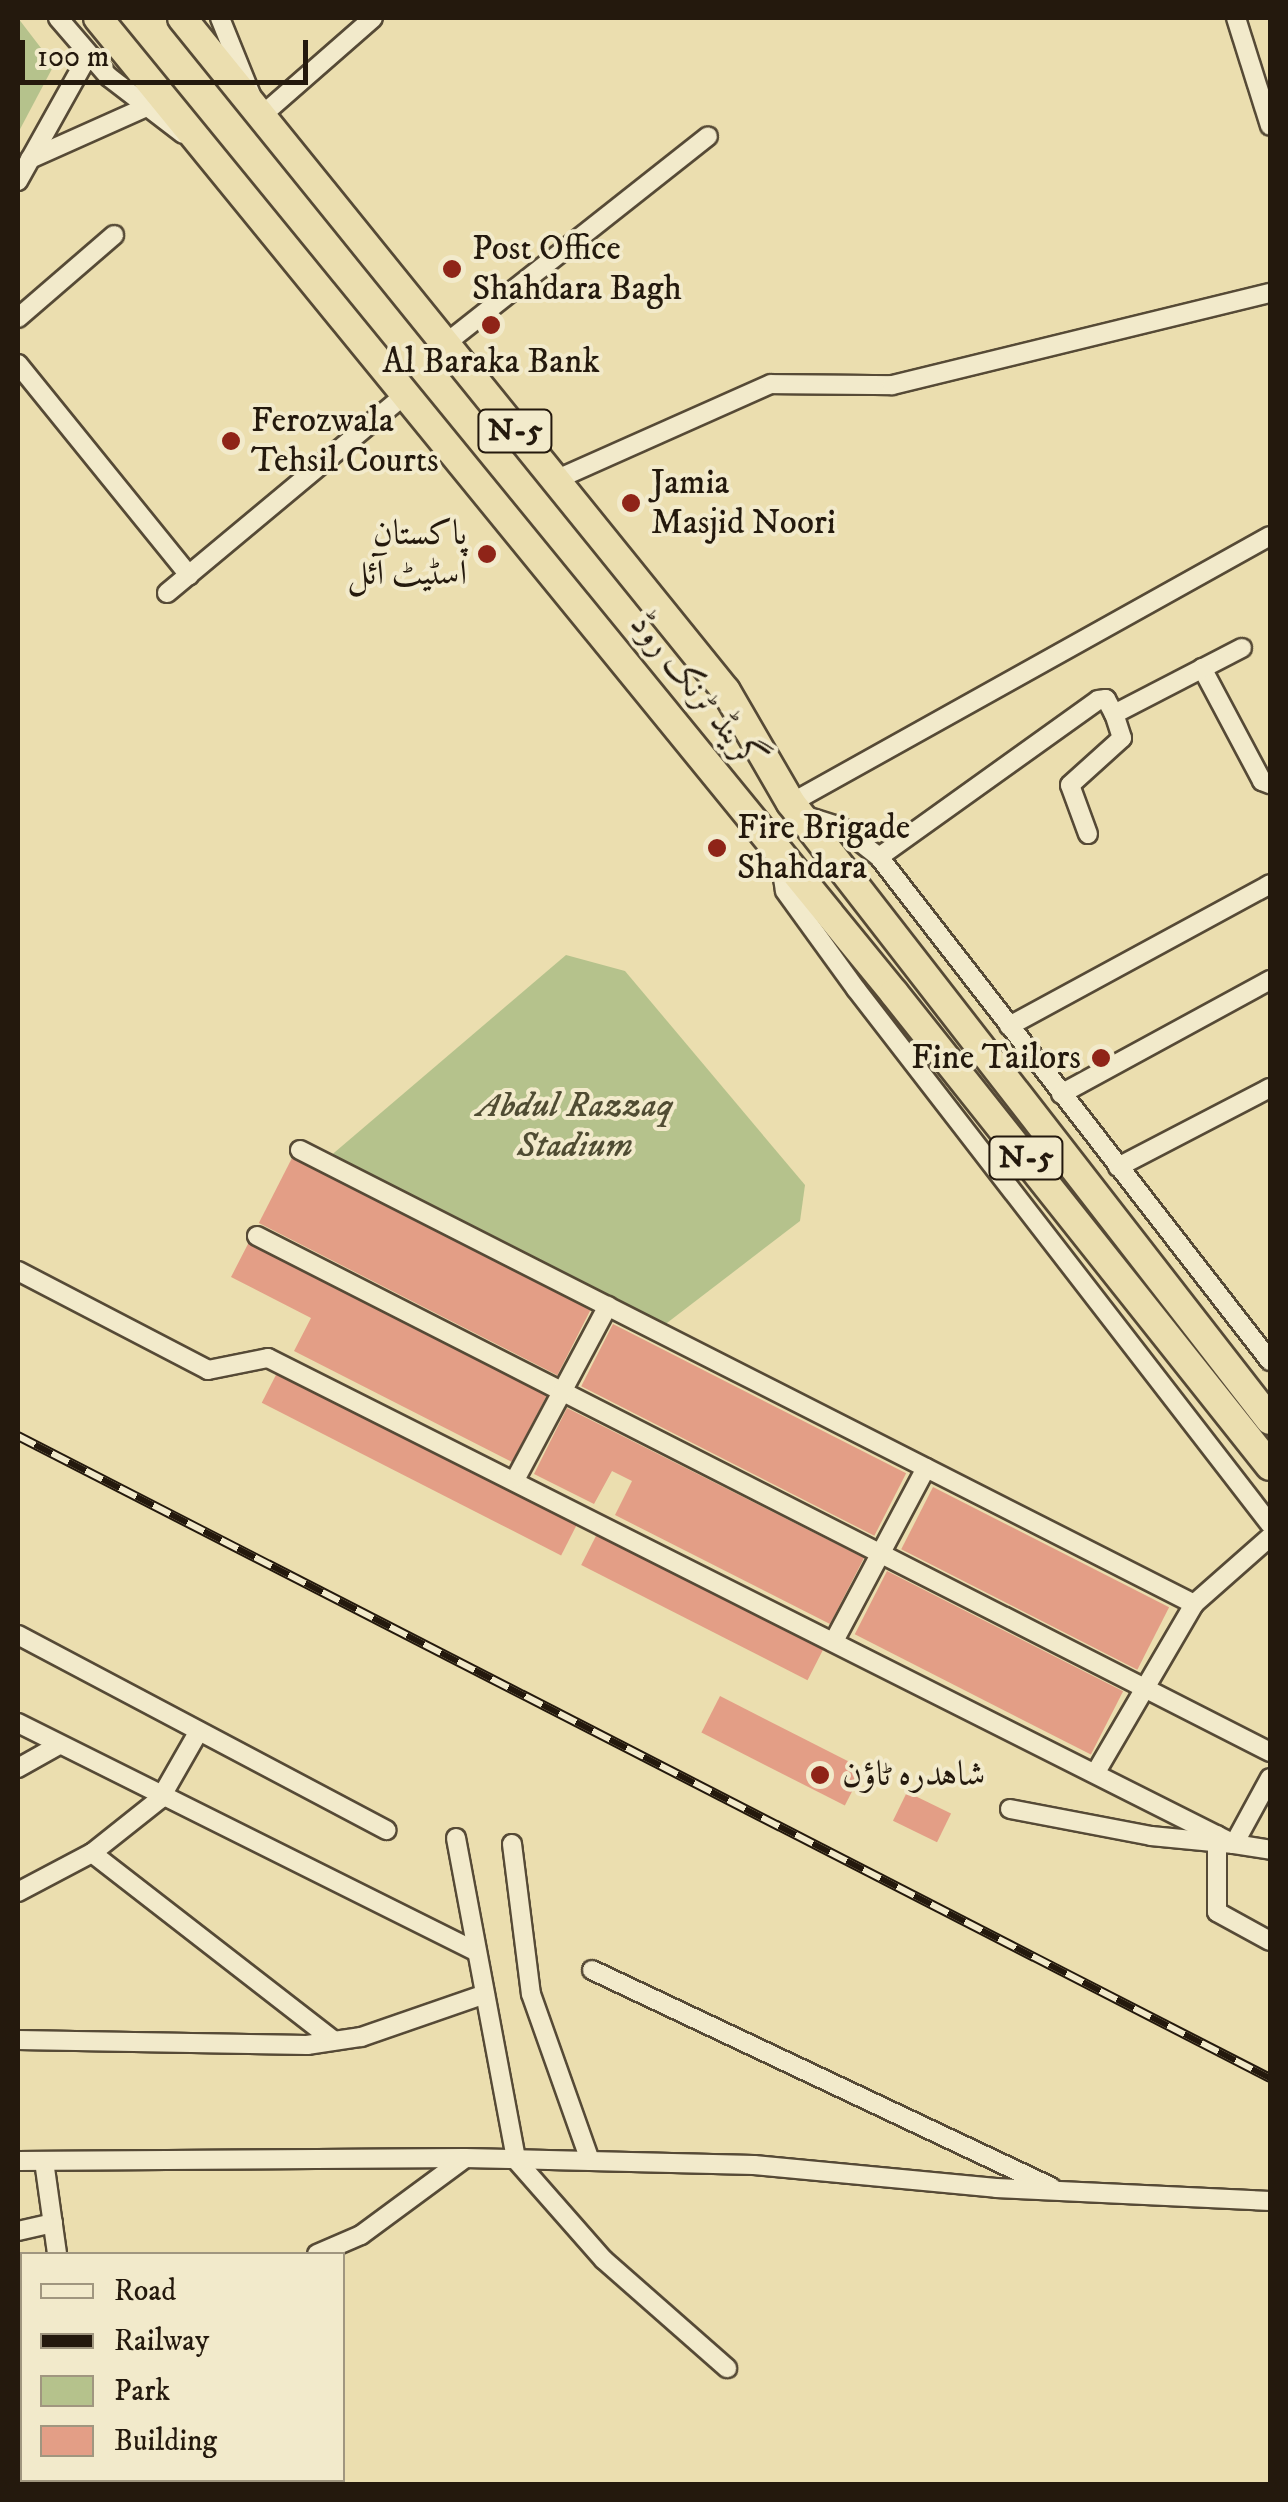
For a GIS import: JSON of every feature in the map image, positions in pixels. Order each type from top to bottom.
[{"type":"highway","name":"گرینڈ ٹرنک روڈ","points":[[98,18],[779,852],[1270,1466]]},
{"type":"highway","name":"گرینڈ ٹرنک روڈ","points":[[182,18],[726,692],[795,808],[1270,1420]]},
{"type":"street","points":[[58,18],[88,56],[144,108],[208,150]]},
{"type":"street","points":[[220,18],[260,117],[373,18]]},
{"type":"street","points":[[1236,18],[1270,126]]},
{"type":"street","points":[[18,181],[88,56]]},
{"type":"street","points":[[30,159],[144,108]]},
{"type":"street","points":[[445,344],[708,136]]},
{"type":"street","points":[[18,318],[114,235]]},
{"type":"street","points":[[555,480],[770,384],[892,385],[1270,293]]},
{"type":"street","points":[[18,364],[189,575]]},
{"type":"street","points":[[167,594],[406,394]]},
{"type":"street","points":[[795,808],[1270,536]]},
{"type":"street","points":[[1114,714],[1242,648]]},
{"type":"street","points":[[1202,668],[1262,780],[1270,784]]},
{"type":"street","points":[[879,856],[1098,700],[1106,699],[1122,738],[1070,785],[1088,834]]},
{"type":"street","points":[[795,808],[841,826],[879,856],[1270,1362]]},
{"type":"street","points":[[779,852],[785,891],[846,975],[1270,1524]]},
{"type":"street","points":[[1009,1026],[1270,884]]},
{"type":"street","points":[[1061,1094],[1270,980]]},
{"type":"street","points":[[1118,1167],[1270,1088]]},
{"type":"street","points":[[300,1150],[1194,1604]]},
{"type":"street","points":[[256,1236],[1270,1752]]},
{"type":"street","points":[[18,1271],[208,1370],[268,1358],[516,1478],[1096,1772],[1222,1840]]},
{"type":"street","points":[[516,1478],[608,1306]]},
{"type":"street","points":[[834,1641],[926,1468]]},
{"type":"street","points":[[1096,1772],[1194,1604],[1270,1537]]},
{"type":"street","points":[[18,1635],[387,1830]]},
{"type":"street","points":[[18,1723],[160,1799],[477,1952]]},
{"type":"street","points":[[18,1892],[92,1853],[160,1799],[199,1730]]},
{"type":"street","points":[[18,1768],[59,1745]]},
{"type":"street","points":[[1270,1778],[1222,1840],[1217,1912],[1270,1940]]},
{"type":"street","points":[[1010,1809],[1270,1850]]},
{"type":"street","points":[[456,1838],[516,2160],[604,2260],[727,2368]]},
{"type":"street","points":[[512,1844],[530,1994],[590,2161]]},
{"type":"street","points":[[92,1853],[334,2041]]},
{"type":"street","points":[[592,1970],[1061,2191]]},
{"type":"street","points":[[18,2040],[334,2041],[485,1994]]},
{"type":"street","points":[[18,2161],[465,2158],[754,2165],[1061,2191],[1270,2200]]},
{"type":"street","points":[[322,2252],[361,2235],[465,2158]]},
{"type":"street","points":[[44,2161],[57,2252]]},
{"type":"street","points":[[18,2230],[54,2223]]},
{"type":"green space","points":[[18,18],[54,65],[18,133]]},
{"type":"green space","name":"Abdul Razzaq Stadium","points":[[566,955],[625,971],[805,1185],[800,1221],[663,1326],[328,1158]]},
{"type":"building","points":[[292,1158],[590,1310],[557,1375],[259,1223]]},
{"type":"building","points":[[249,1242],[547,1395],[512,1462],[294,1351],[311,1318],[231,1277]]},
{"type":"building","points":[[613,1324],[906,1473],[874,1536],[581,1386]]},
{"type":"building","points":[[279,1369],[578,1522],[561,1555],[262,1403]]},
{"type":"building","points":[[567,1408],[864,1558],[830,1624],[615,1515],[632,1481],[612,1471],[594,1504],[534,1474]]},
{"type":"building","points":[[933,1487],[1169,1607],[1137,1670],[901,1549]]},
{"type":"building","points":[[598,1532],[824,1647],[808,1680],[581,1565]]},
{"type":"building","points":[[887,1571],[1123,1691],[1091,1755],[855,1634]]},
{"type":"building","points":[[720,1696],[863,1769],[845,1806],[701,1733]]},
{"type":"building","points":[[907,1792],[951,1813],[937,1842],[893,1821]]},
{"type":"railway","points":[[18,1436],[1270,2078]]},
{"type":"place","name":"Post Office Shahdara Bagh","points":[[452,269]]},
{"type":"place","name":"Al Baraka Bank","points":[[491,325]]},
{"type":"place","name":"Ferozwala Tehsil Courts","points":[[231,441]]},
{"type":"place","name":"Jamia Masjid Noori","points":[[631,503]]},
{"type":"place","name":"پاکستان اسٹیٹ آئل","points":[[487,554]]},
{"type":"place","name":"Fire Brigade Shahdara","points":[[717,848]]},
{"type":"place","name":"Fine Tailors","points":[[1101,1058]]},
{"type":"place","name":"شاہدرہ ٹاؤن","points":[[820,1775]]}]
